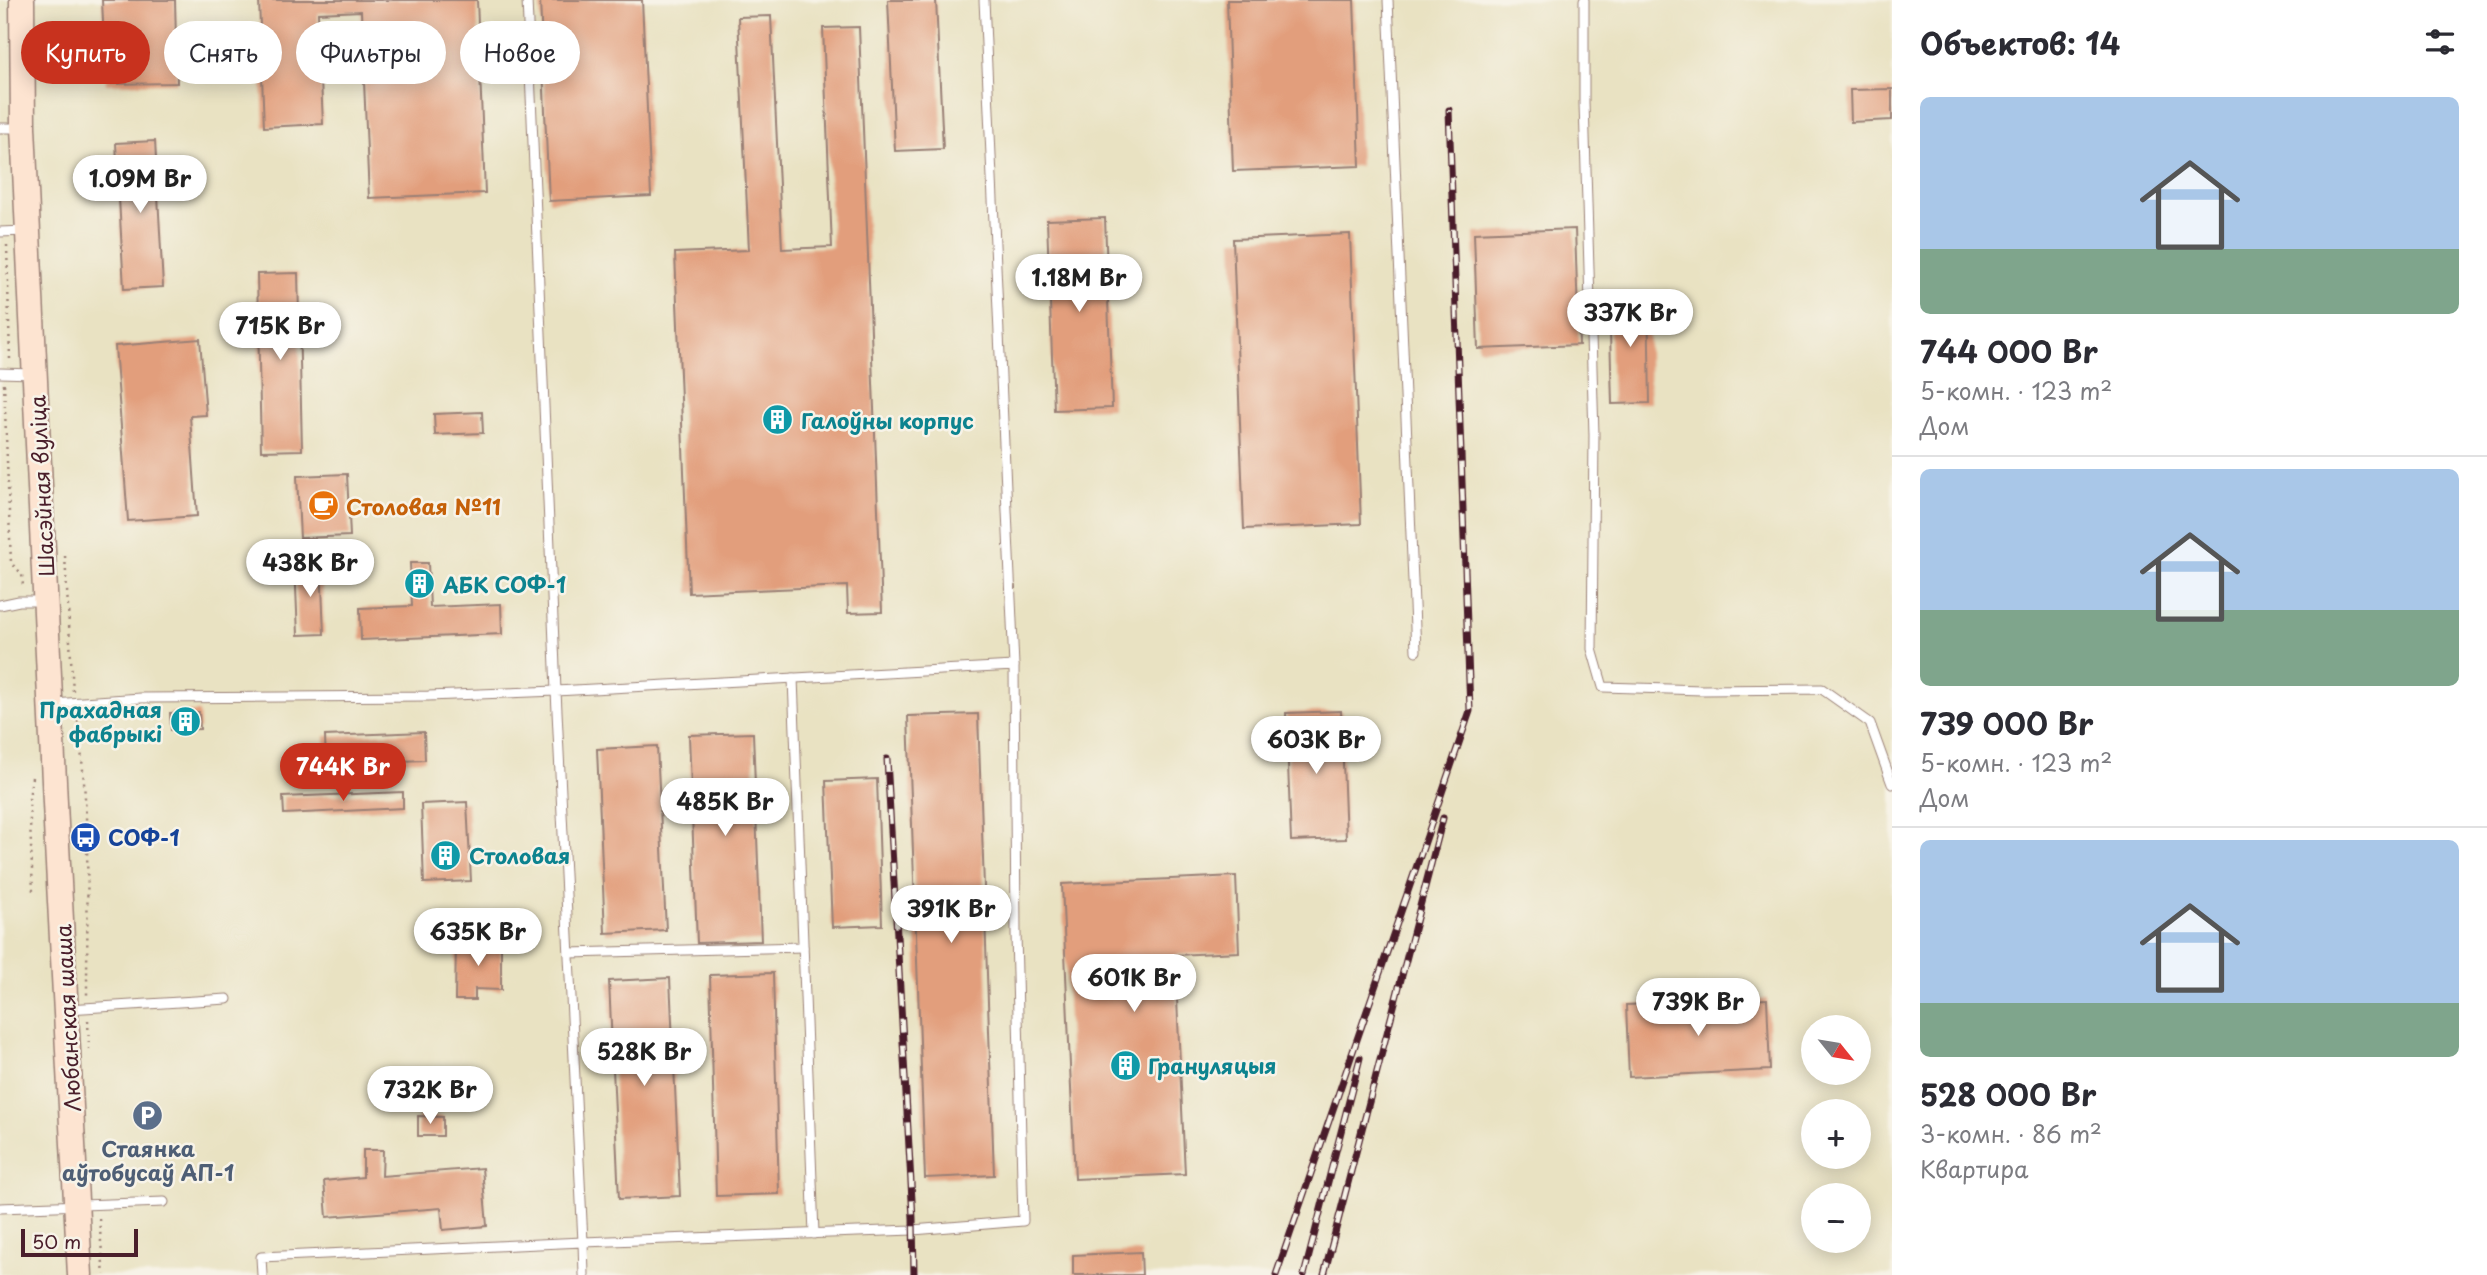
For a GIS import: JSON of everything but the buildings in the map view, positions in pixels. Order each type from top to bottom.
[{"type":"main road","points":[[5,0],[12,128]]},
{"type":"main road","points":[[22,0],[22,21]]},
{"type":"main road","points":[[12,128],[21,59]]},
{"type":"main road","name":"Шасэйная вуліца","points":[[12,128],[11,231],[35,374],[36,601],[63,703],[57,845]]},
{"type":"main road","name":"Любанская шаша","points":[[57,845],[77,1008],[87,1205],[80,1275]]},
{"type":"lane","points":[[527,0],[584,1275]]},
{"type":"lane","points":[[262,1275],[261,1257],[913,1230],[1023,1221],[1016,933],[1014,666],[984,0]]},
{"type":"lane","points":[[1388,0],[1416,651]]},
{"type":"lane","points":[[1584,0],[1584,103],[1594,435],[1592,649],[1603,687],[1822,689],[1870,723],[1892,784]]},
{"type":"lane","points":[[4,374],[35,374]]},
{"type":"lane","points":[[0,605],[36,601]]},
{"type":"lane","points":[[63,703],[141,698],[428,696],[1014,666]]},
{"type":"lane","points":[[793,678],[814,1234]]},
{"type":"lane","points":[[569,953],[803,947]]},
{"type":"lane","points":[[77,1008],[228,999]]},
{"type":"lane","points":[[0,1208],[164,1202]]},
{"type":"path","points":[[11,231],[10,354],[3,388],[11,563],[22,573],[36,601]]},
{"type":"path","points":[[65,552],[63,703],[82,768],[86,852],[77,1008],[90,1060]]},
{"type":"path","points":[[87,1205],[104,1275]]},
{"type":"railway","points":[[1276,1275],[1470,711],[1449,110]]},
{"type":"railway","points":[[887,759],[914,1275]]},
{"type":"railway","points":[[1324,1275],[1443,818]]},
{"type":"railway","points":[[1304,1275],[1360,1058]]},
{"type":"place","name":"Галоўны корпус","points":[[778,420]]},
{"type":"place","name":"Столовая №11","points":[[323,506]]},
{"type":"place","name":"АБК СОФ-1","points":[[420,584]]},
{"type":"place","name":"Прахадная фабрыкі","points":[[185,721]]},
{"type":"place","name":"СОФ-1","points":[[85,837]]},
{"type":"place","name":"Столовая","points":[[446,855]]},
{"type":"place","name":"Грануляцыя","points":[[1125,1065]]},
{"type":"place","name":"Стаянка аўтобусаў АП-1","points":[[148,1116]]}]
